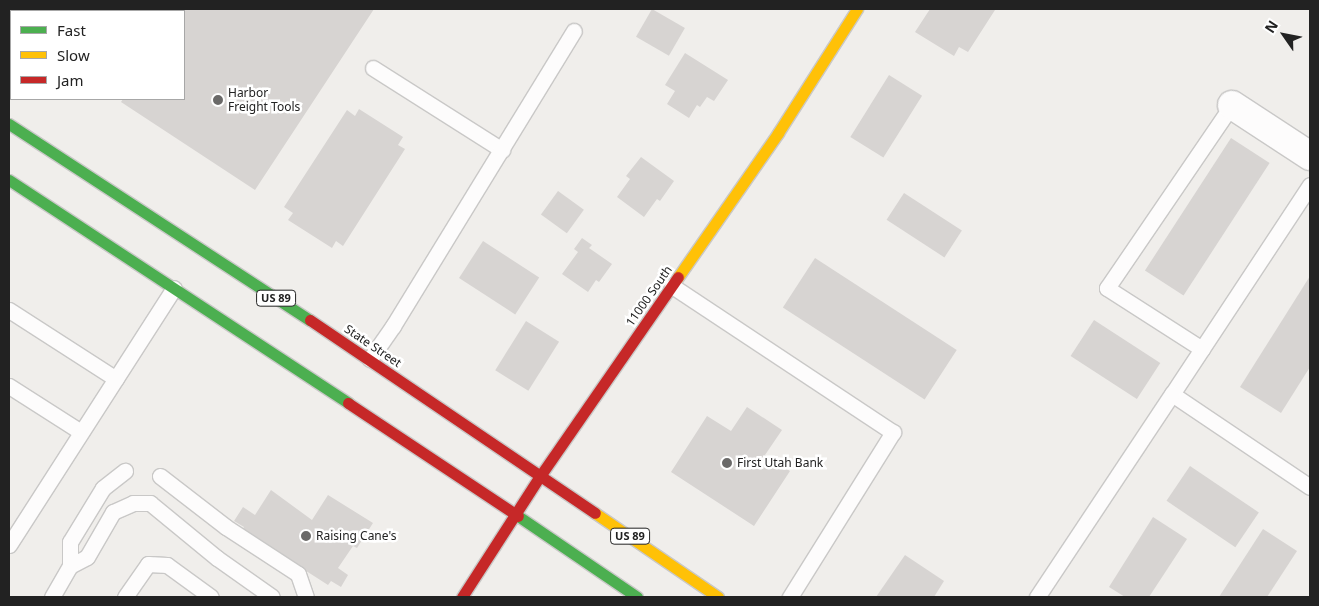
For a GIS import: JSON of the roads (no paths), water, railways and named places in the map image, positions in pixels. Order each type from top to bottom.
[{"type":"main road","name":"11000 South","points":[[462,597],[540,476],[778,133],[857,9]]},
{"type":"main road","name":"State Street","points":[[9,124],[370,360],[718,597]]},
{"type":"main road","points":[[9,180],[515,514],[637,597]]},
{"type":"street","points":[[1232,105],[1310,156]]},
{"type":"lane","points":[[370,360],[393,326],[574,31]]},
{"type":"lane","points":[[373,68],[502,150]]},
{"type":"lane","points":[[1202,349],[1107,288],[1232,105]]},
{"type":"lane","points":[[1037,597],[1310,185]]},
{"type":"lane","points":[[672,286],[893,432],[790,597]]},
{"type":"lane","points":[[9,545],[174,288]]},
{"type":"lane","points":[[9,310],[116,379]]},
{"type":"lane","points":[[9,386],[81,432]]},
{"type":"lane","points":[[1172,394],[1310,487]]},
{"type":"lane","points":[[52,597],[70,566],[70,542],[104,488],[125,472]]},
{"type":"lane","points":[[160,476],[226,527],[298,574],[306,597]]},
{"type":"lane","points":[[70,566],[87,557],[113,512],[133,503],[150,503],[217,558],[272,597]]},
{"type":"lane","points":[[125,597],[148,564],[166,564],[211,597]]},
{"type":"place","name":"Harbor Freight Tools","points":[[218,100]]},
{"type":"place","name":"First Utah Bank","points":[[727,463]]},
{"type":"place","name":"Raising Cane's","points":[[306,536]]}]
